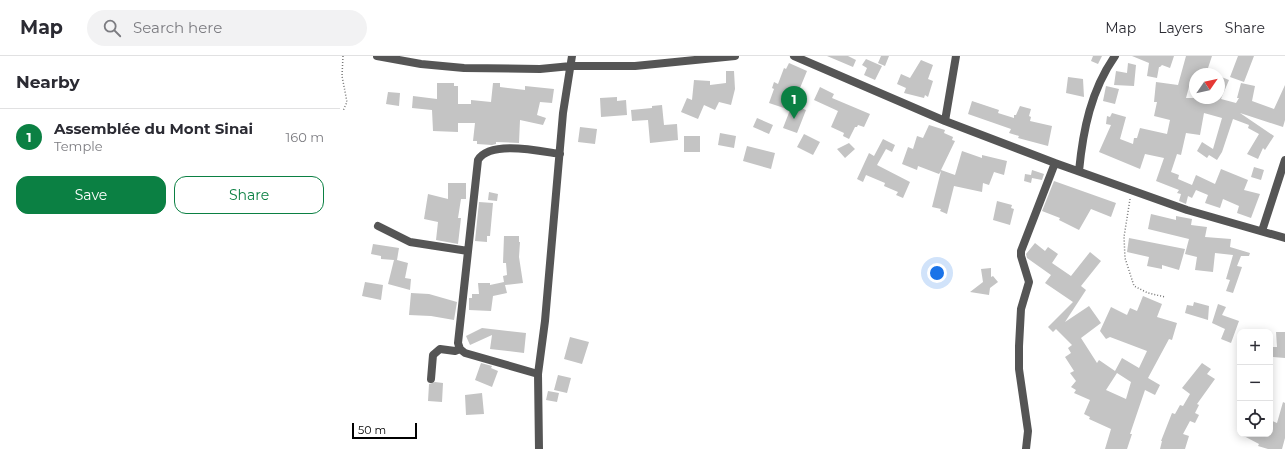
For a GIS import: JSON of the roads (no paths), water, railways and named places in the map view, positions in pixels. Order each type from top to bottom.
[{"type":"street","points":[[377,56],[421,64],[464,68],[540,69],[571,66],[635,66],[735,56]]},
{"type":"street","points":[[539,449],[538,374],[545,321],[563,113],[572,56]]},
{"type":"street","points":[[794,56],[945,121],[1055,163],[1186,210],[1285,238]]},
{"type":"street","points":[[945,121],[956,56]]},
{"type":"street","points":[[1078,171],[1090,107],[1098,85],[1114,56]]},
{"type":"street","points":[[538,374],[465,353],[460,348],[458,343],[478,160],[481,155],[494,149],[560,154]]},
{"type":"street","points":[[1262,231],[1285,160]]},
{"type":"street","points":[[1026,449],[1028,431],[1019,369],[1019,346],[1021,309],[1030,282],[1021,256],[1021,251],[1055,163]]},
{"type":"street","points":[[378,226],[410,242],[468,250]]},
{"type":"street","points":[[431,379],[433,355],[440,349],[455,351],[460,348]]},
{"type":"place","name":"Assemblée du Mont Sinai","points":[[794,119]]}]
